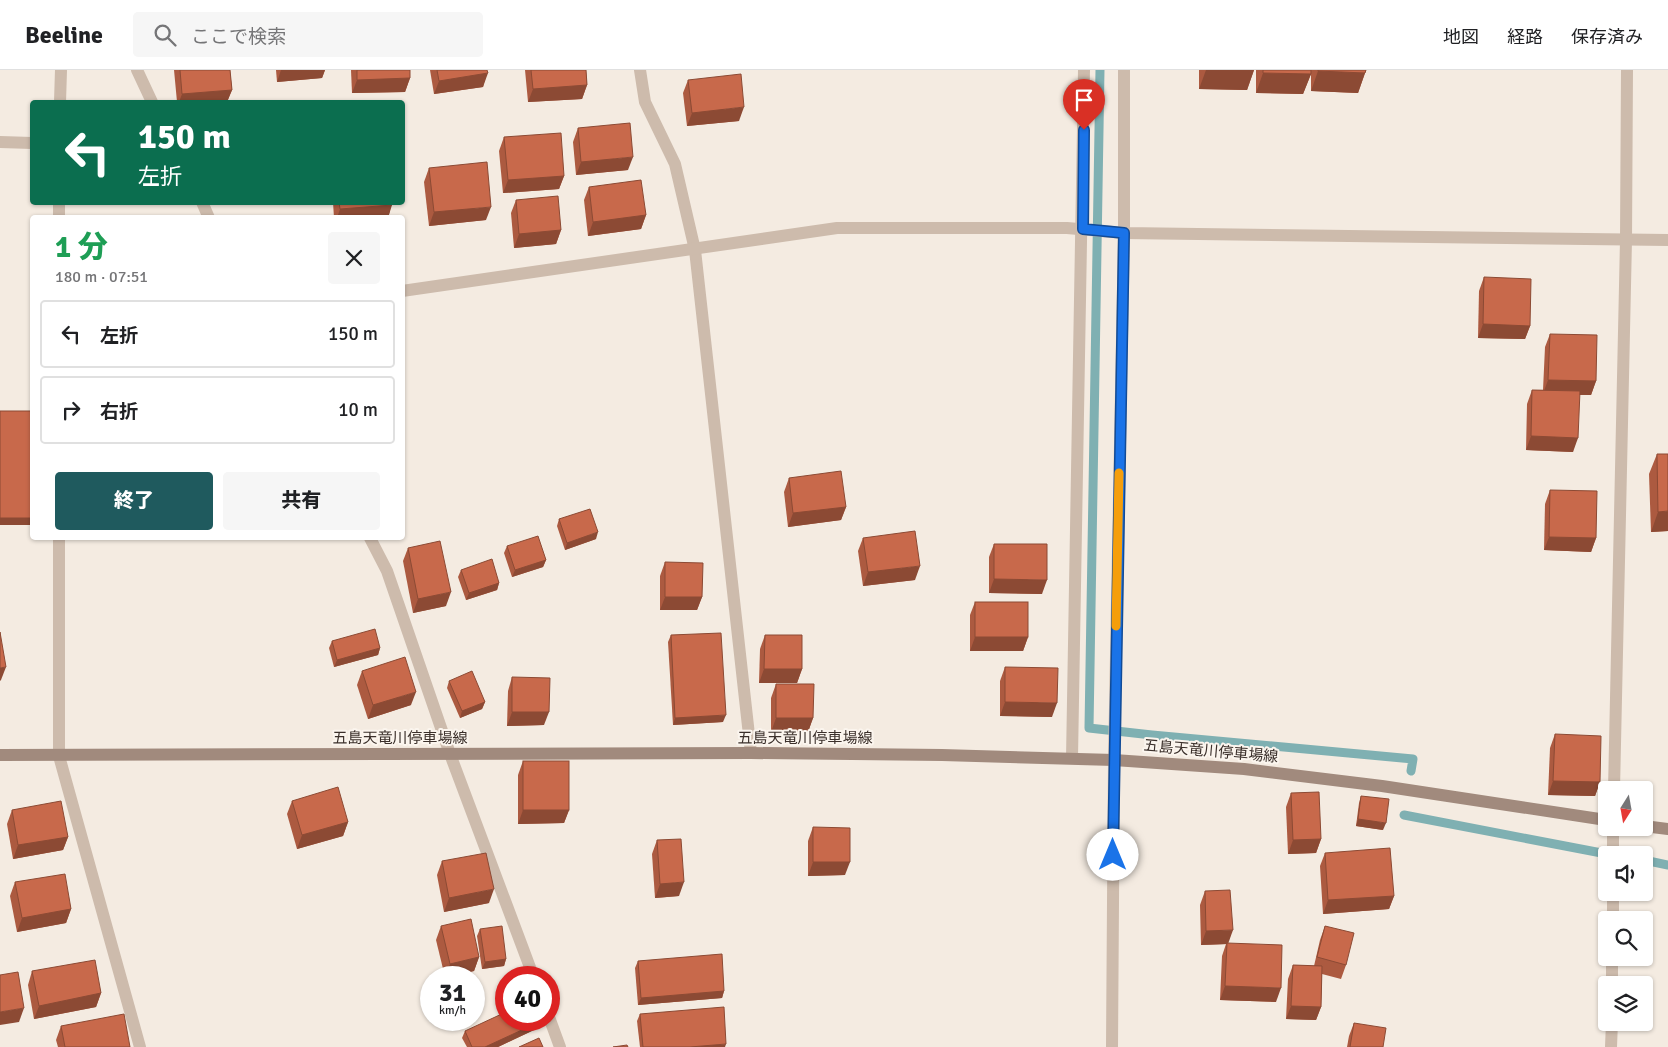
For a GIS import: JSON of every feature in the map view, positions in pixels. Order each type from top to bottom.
[{"type":"main road","name":"五島天竜川停車場線","points":[[0,755],[751,754],[1072,758],[1244,769],[1382,786],[1598,819]]},
{"type":"main road","points":[[1653,827],[1668,829]]},
{"type":"street","points":[[60,100],[61,70]]},
{"type":"street","points":[[137,70],[151,100]]},
{"type":"street","points":[[640,70],[645,102],[675,164],[695,250],[751,754]]},
{"type":"street","points":[[1072,758],[1083,229],[1084,70]]},
{"type":"street","points":[[1112,1047],[1114,760],[1124,233],[1124,70]]},
{"type":"street","points":[[1614,781],[1626,240],[1627,70]]},
{"type":"street","points":[[0,142],[30,143]]},
{"type":"street","points":[[405,291],[837,228],[1067,228],[1124,233],[1668,240]]},
{"type":"street","points":[[58,540],[58,756],[140,1047]]},
{"type":"street","points":[[371,540],[387,571],[450,754],[530,966]]},
{"type":"street","points":[[554,1031],[560,1047]]},
{"type":"street","points":[[1611,1047],[1612,1031]]},
{"type":"building","points":[[180,70],[230,70],[232,90],[182,94]]},
{"type":"building","points":[[357,70],[410,70],[410,78],[357,80]]},
{"type":"building","points":[[437,70],[487,70],[488,73],[439,81]]},
{"type":"building","points":[[531,70],[586,70],[587,85],[533,89]]},
{"type":"building","points":[[1263,70],[1311,70],[1311,74],[1263,73]]},
{"type":"building","points":[[1318,70],[1366,70],[1365,73]]},
{"type":"building","points":[[741,74],[744,107],[692,113],[688,80]]},
{"type":"building","points":[[630,123],[633,157],[581,162],[578,128]]},
{"type":"building","points":[[561,133],[564,176],[508,180],[504,137]]},
{"type":"building","points":[[487,162],[491,207],[434,212],[429,168]]},
{"type":"building","points":[[641,180],[646,215],[593,222],[589,187]]},
{"type":"building","points":[[558,196],[561,230],[519,234],[516,200]]},
{"type":"building","points":[[339,205],[392,205],[340,209]]},
{"type":"building","points":[[1484,277],[1531,279],[1530,326],[1483,324]]},
{"type":"building","points":[[1550,334],[1597,335],[1596,381],[1548,380]]},
{"type":"building","points":[[1532,390],[1580,391],[1578,438],[1531,436]]},
{"type":"building","points":[[0,411],[30,411],[30,518],[0,518]]},
{"type":"building","points":[[1657,454],[1668,454],[1668,511],[1658,512]]},
{"type":"building","points":[[841,471],[846,507],[793,513],[789,478]]},
{"type":"building","points":[[1550,490],[1597,491],[1596,538],[1549,537]]},
{"type":"building","points":[[590,509],[598,532],[567,543],[559,519]]},
{"type":"building","points":[[915,531],[920,566],[868,572],[863,538]]},
{"type":"building","points":[[538,536],[546,560],[515,570],[507,546]]},
{"type":"building","points":[[440,541],[451,592],[418,599],[408,548]]},
{"type":"building","points":[[994,544],[1047,544],[1047,580],[994,579]]},
{"type":"building","points":[[492,559],[499,583],[469,593],[461,570]]},
{"type":"building","points":[[665,562],[703,563],[702,597],[665,597]]},
{"type":"building","points":[[975,602],[1028,602],[1028,637],[975,637]]},
{"type":"building","points":[[375,629],[380,648],[337,660],[332,641]]},
{"type":"building","points":[[0,632],[6,667],[0,668]]},
{"type":"building","points":[[721,633],[726,715],[675,718],[671,635]]},
{"type":"building","points":[[765,635],[802,635],[802,669],[764,669]]},
{"type":"building","points":[[405,657],[416,692],[373,705],[362,671]]},
{"type":"building","points":[[1005,667],[1058,668],[1057,703],[1005,702]]},
{"type":"building","points":[[472,671],[485,702],[462,711],[449,681]]},
{"type":"building","points":[[512,677],[550,678],[549,712],[512,712]]},
{"type":"building","points":[[776,684],[814,684],[813,718],[776,718]]},
{"type":"building","points":[[1555,734],[1601,736],[1600,781],[1553,781]]},
{"type":"building","points":[[523,761],[569,761],[569,810],[523,810]]},
{"type":"building","points":[[338,787],[348,822],[302,835],[292,801]]},
{"type":"building","points":[[1319,792],[1321,839],[1293,840],[1291,793]]},
{"type":"building","points":[[1361,796],[1389,799],[1386,823],[1358,819]]},
{"type":"building","points":[[61,801],[68,837],[18,845],[12,810]]},
{"type":"building","points":[[813,827],[850,828],[850,862],[813,862]]},
{"type":"building","points":[[681,839],[684,882],[660,884],[657,840]]},
{"type":"building","points":[[1390,848],[1394,896],[1328,900],[1325,853]]},
{"type":"building","points":[[486,853],[494,889],[449,898],[442,861]]},
{"type":"building","points":[[65,874],[71,909],[22,918],[15,882]]},
{"type":"building","points":[[1230,890],[1233,930],[1206,931],[1205,891]]},
{"type":"building","points":[[471,919],[479,957],[450,964],[441,926]]},
{"type":"building","points":[[502,926],[506,959],[485,962],[480,929]]},
{"type":"building","points":[[1325,926],[1354,933],[1346,965],[1317,957]]},
{"type":"building","points":[[1227,943],[1282,945],[1281,988],[1225,986]]},
{"type":"building","points":[[722,954],[724,991],[641,998],[638,961]]},
{"type":"building","points":[[95,960],[101,993],[39,1006],[32,971]]},
{"type":"building","points":[[1293,965],[1322,966],[1321,1007],[1291,1006]]},
{"type":"building","points":[[18,972],[24,1008],[0,1012],[0,975]]},
{"type":"building","points":[[724,1007],[726,1044],[690,1047],[643,1047],[640,1014]]},
{"type":"building","points":[[124,1014],[130,1047],[65,1047],[61,1026]]},
{"type":"building","points":[[495,1017],[495,1031],[520,1031],[485,1047],[472,1047],[465,1031],[485,1031],[485,1022]]},
{"type":"building","points":[[1354,1023],[1386,1028],[1383,1047],[1350,1047]]},
{"type":"building","points":[[539,1038],[543,1047],[519,1047]]},
{"type":"waterway","points":[[1100,70],[1089,728],[1413,759],[1411,771]]},
{"type":"waterway","points":[[1404,815],[1598,852]]},
{"type":"waterway","points":[[1653,862],[1668,865]]},
{"type":"slow traffic","points":[[1116,626],[1119,473]]},
{"type":"route","points":[[1084,130],[1083,229],[1124,233],[1113,855]]}]
